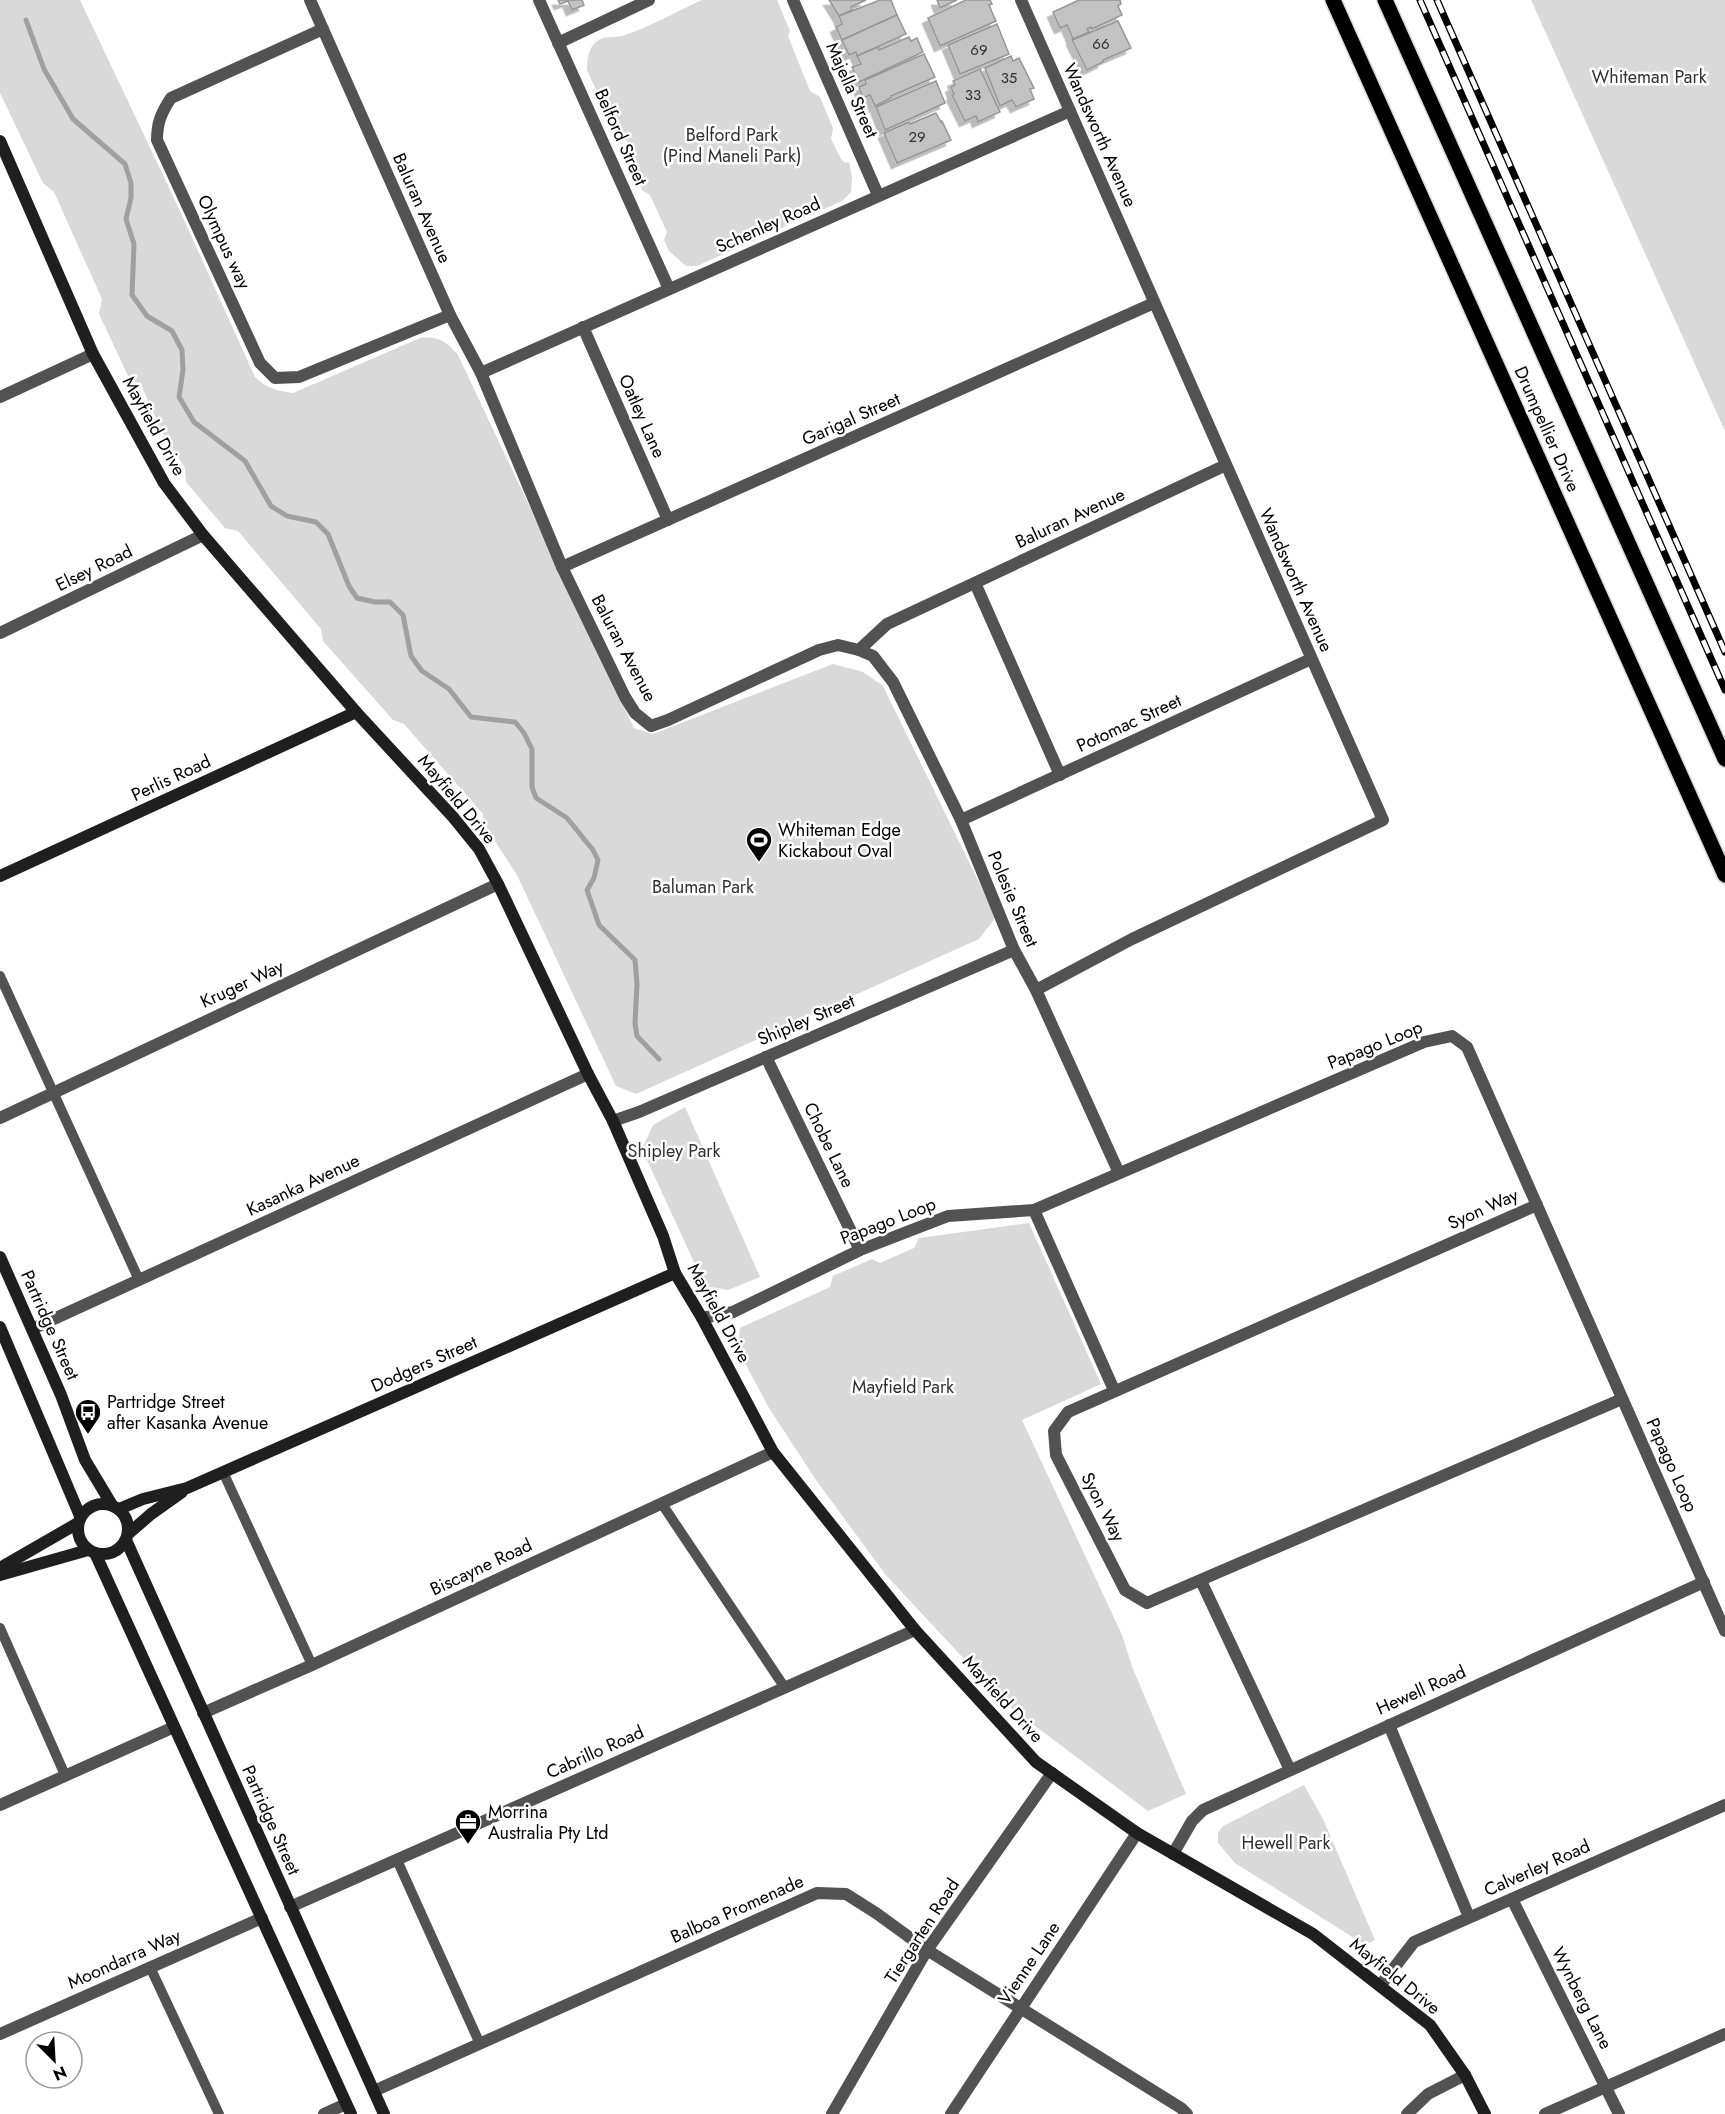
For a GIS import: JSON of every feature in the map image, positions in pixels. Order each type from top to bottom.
[{"type":"main road","name":"Drumpellier Drive","points":[[1334,0],[1725,874]]},
{"type":"main road","name":"Drumpellier Drive","points":[[1385,0],[1725,759]]},
{"type":"street","name":"Baluran Avenue","points":[[310,0],[450,315],[480,373],[562,567],[625,697],[635,713],[651,726],[819,650],[838,645],[859,650],[887,624],[1226,465]]},
{"type":"street","name":"Belford Street","points":[[539,0],[669,289]]},
{"type":"street","points":[[558,43],[649,0]]},
{"type":"street","name":"Majella Street","points":[[793,0],[878,195]]},
{"type":"street","name":"Wandsworth Avenue","points":[[1021,0],[1383,820],[1132,939],[1036,990]]},
{"type":"street","name":"Olympus way","points":[[323,29],[171,98],[157,124],[157,140],[260,363],[275,378],[299,377],[450,315]]},
{"type":"street","name":"Schenley Road","points":[[480,373],[1070,111]]},
{"type":"street","name":"Mayfield Drive","points":[[0,141],[3,158],[93,354],[164,483],[203,535],[356,712],[453,817],[479,849],[613,1121],[663,1236],[675,1273],[702,1318],[773,1452],[915,1630],[1036,1762],[1137,1833],[1313,1934],[1430,2025],[1465,2075],[1485,2114]]},
{"type":"street","name":"Garigal Street","points":[[562,567],[1154,303]]},
{"type":"street","name":"Oatley Lane","points":[[584,327],[669,520]]},
{"type":"street","points":[[0,397],[93,354]]},
{"type":"street","name":"Elsey Road","points":[[0,633],[203,535]]},
{"type":"street","points":[[975,583],[1060,774]]},
{"type":"street","name":"Polesie Street","points":[[859,650],[873,656],[893,682],[961,820],[1014,950],[1036,990],[1119,1173]]},
{"type":"street","name":"Potomac Street","points":[[961,820],[1311,659]]},
{"type":"street","name":"Perlis Road","points":[[0,876],[356,712]]},
{"type":"street","name":"Kruger Way","points":[[0,1118],[498,884]]},
{"type":"street","name":"Shipley Street","points":[[613,1121],[639,1112],[1014,950]]},
{"type":"street","name":"Papago Loop","points":[[702,1318],[733,1312],[860,1250],[948,1216],[1034,1210],[1425,1042],[1452,1036],[1467,1047],[1725,1631]]},
{"type":"street","name":"Chobe Lane","points":[[766,1057],[860,1250]]},
{"type":"street","name":"Kasanka Avenue","points":[[32,1329],[588,1074]]},
{"type":"street","name":"Syon Way","points":[[1537,1205],[1068,1412],[1054,1431],[1056,1455],[1125,1590],[1147,1603],[1622,1399]]},
{"type":"street","points":[[1034,1210],[1114,1390]]},
{"type":"street","name":"Partridge Street","points":[[0,1257],[61,1395],[85,1460],[116,1507]]},
{"type":"street","name":"Dodgers Street","points":[[127,1537],[151,1514],[188,1488],[675,1273]]},
{"type":"street","points":[[0,1327],[3,1342],[79,1520],[79,1538],[92,1552],[349,2109],[324,2114]]},
{"type":"street","name":"Biscayne Road","points":[[203,1713],[773,1452]]},
{"type":"street","name":"Dodgers Street","points":[[116,1507],[188,1488]]},
{"type":"street","points":[[0,1568],[79,1520],[91,1506],[98,1504],[116,1507],[127,1520],[127,1537],[116,1551],[102,1555],[92,1552],[0,1575]]},
{"type":"street","name":"Partridge Street","points":[[127,1537],[203,1713],[384,2114]]},
{"type":"street","points":[[1201,1581],[1290,1770]]},
{"type":"street","name":"Hewell Road","points":[[1173,1854],[1192,1821],[1203,1810],[1704,1582]]},
{"type":"street","name":"Cabrillo Road","points":[[290,1907],[915,1630]]},
{"type":"street","points":[[1389,1725],[1469,1917]]},
{"type":"street","points":[[0,1804],[174,1727]]},
{"type":"street","name":"Tiergarten Road","points":[[832,2114],[927,1950],[1052,1773]]},
{"type":"street","name":"Calverley Road","points":[[1380,1986],[1414,1942],[1725,1805]]},
{"type":"street","name":"Vienne Lane","points":[[951,2114],[1137,1833]]},
{"type":"street","name":"Balboa Promenade","points":[[374,2091],[817,1893],[846,1894],[927,1950],[1181,2108],[1187,2114]]},
{"type":"street","name":"Wynberg Lane","points":[[1512,1899],[1619,2114]]},
{"type":"street","name":"Moondarra Way","points":[[0,2034],[262,1918]]},
{"type":"street","points":[[1545,2114],[1725,2034]]},
{"type":"street","points":[[1407,2114],[1428,2094],[1465,2075]]},
{"type":"lane","points":[[0,976],[139,1280]]},
{"type":"lane","points":[[223,1472],[312,1665]]},
{"type":"lane","points":[[662,1504],[785,1688]]},
{"type":"lane","points":[[0,1628],[65,1775]]},
{"type":"lane","points":[[397,1860],[480,2044]]},
{"type":"lane","points":[[150,1967],[219,2114]]},
{"type":"green space","name":"Baluman Park","points":[[0,0],[80,0],[180,211],[255,377],[259,381],[273,389],[293,393],[420,338],[441,341],[450,346],[458,355],[634,728],[653,734],[833,664],[863,672],[883,686],[996,917],[979,939],[636,1094],[616,1086],[517,875],[484,824],[483,814],[404,724],[393,720],[323,641],[321,629],[238,531],[225,528],[186,482],[185,468],[163,434],[142,387],[130,380],[99,314],[102,299],[54,192],[43,183],[0,93]]},
{"type":"green space","name":"Belford Park (Pind Maneli Park)","points":[[702,0],[777,0],[790,31],[788,36],[810,91],[820,97],[833,128],[831,139],[841,159],[845,163],[849,162],[852,177],[851,192],[842,201],[697,266],[686,266],[669,251],[664,240],[667,232],[650,195],[642,190],[637,178],[639,169],[616,118],[608,116],[587,70],[587,63],[590,49],[598,41],[635,31]]},
{"type":"green space","name":"Whiteman Park","points":[[1531,0],[1725,0],[1725,431]]},
{"type":"green space","name":"Shipley Park","points":[[685,1107],[760,1277],[728,1290],[705,1286],[642,1149],[653,1125]]},
{"type":"green space","name":"Mayfield Park","points":[[1029,1223],[1101,1384],[1022,1420],[1122,1635],[1133,1669],[1186,1794],[1148,1811],[1006,1704],[885,1574],[816,1480],[769,1408],[738,1350],[740,1328],[830,1287],[833,1276],[872,1259],[880,1263],[914,1248],[919,1238]]},
{"type":"green space","name":"Hewell Park","points":[[1304,1785],[1323,1819],[1375,1940],[1365,1945],[1235,1863],[1218,1843],[1218,1833],[1223,1826]]},
{"type":"building","points":[[558,0],[582,0],[584,5],[572,10],[568,1],[560,4]]},
{"type":"building","points":[[829,0],[866,0],[839,16]]},
{"type":"building","points":[[880,0],[891,0],[897,15],[842,40],[836,27],[842,24],[839,16]]},
{"type":"building","points":[[937,0],[957,0],[940,8]]},
{"type":"building","points":[[966,0],[990,0],[992,4],[989,5],[996,21],[940,46],[928,18]]},
{"type":"building","points":[[1079,0],[1120,0],[1121,4],[1118,6],[1122,15],[1092,29],[1091,27],[1087,29],[1089,32],[1073,39],[1067,25],[1060,28],[1053,12]]},
{"type":"building","points":[[897,15],[906,34],[857,56],[856,52],[849,55],[842,40]]},
{"type":"building","points":[[1118,21],[1131,48],[1087,70],[1072,40]]},
{"type":"building","points":[[997,24],[1009,54],[960,74],[948,45]]},
{"type":"building","points":[[909,37],[911,41],[917,38],[923,52],[859,82],[852,67],[861,64],[857,56],[878,47],[879,50]]},
{"type":"building","points":[[924,54],[935,77],[891,96],[875,106],[870,95],[863,98],[859,87],[866,84],[865,80]]},
{"type":"building","points":[[1011,56],[1013,61],[1019,58],[1034,88],[1030,89],[1034,99],[1016,107],[1012,100],[1000,106],[985,68]]},
{"type":"building","points":[[980,69],[1000,112],[978,122],[976,116],[965,121],[952,95],[954,94],[951,87],[955,85],[953,81]]},
{"type":"building","points":[[936,81],[945,103],[885,130],[876,107]]},
{"type":"building","points":[[936,113],[951,140],[897,163],[884,133]]},
{"type":"waterway","points":[[26,20],[44,69],[73,119],[125,164],[131,183],[131,198],[126,219],[134,244],[132,295],[147,316],[172,331],[182,350],[183,370],[179,397],[194,422],[245,461],[271,506],[287,516],[316,522],[328,534],[349,586],[357,598],[375,602],[390,602],[403,615],[411,656],[422,671],[449,689],[471,717],[515,722],[524,733],[532,749],[532,787],[536,798],[567,818],[593,850],[598,860],[594,878],[587,890],[599,925],[635,960],[637,1036],[659,1059]]},
{"type":"railway","points":[[1420,0],[1725,690]]},
{"type":"railway","points":[[1437,0],[1725,652]]},
{"type":"place","name":"Whiteman Edge Kickabout Oval","points":[[759,863]]},
{"type":"place","name":"Partridge Street after Kasanka Avenue","points":[[88,1435]]},
{"type":"place","name":"Morrina Australia Pty Ltd","points":[[468,1845]]}]
